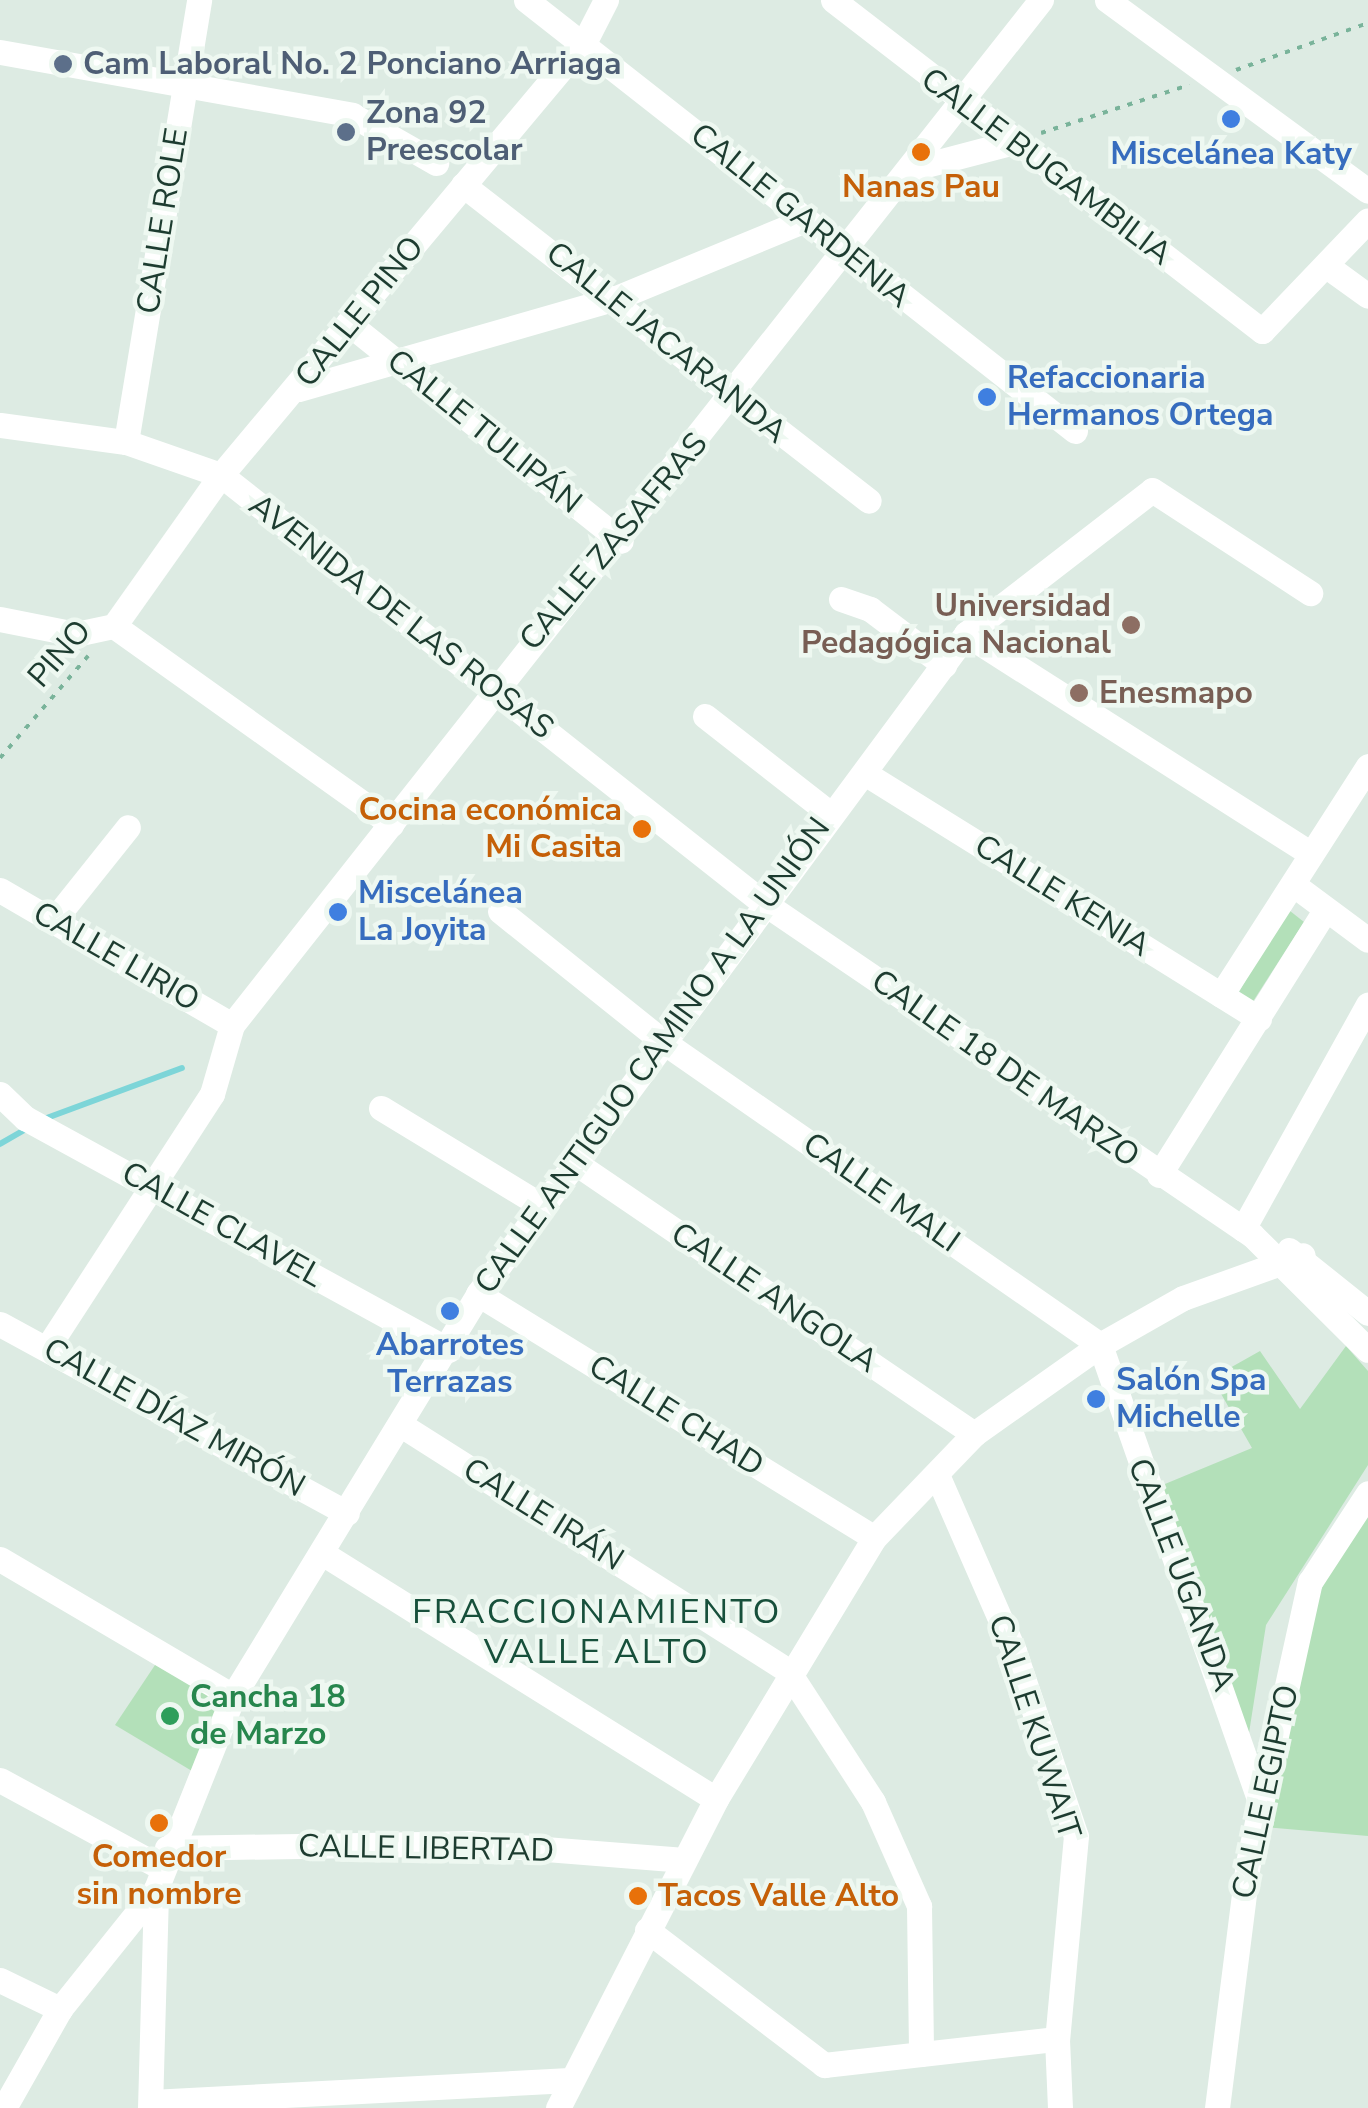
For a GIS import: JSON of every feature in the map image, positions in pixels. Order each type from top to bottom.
[{"type":"street","name":"CALLE ROLE","points":[[126,442],[198,0]]},
{"type":"street","name":"CALLE GARDENIA","points":[[526,0],[586,39],[803,222],[1075,432]]},
{"type":"street","name":"CALLE PINO","points":[[114,626],[222,475],[299,389],[348,322],[586,39],[606,0]]},
{"type":"street","name":"CALLE BUGAMBILIA","points":[[833,0],[962,106],[1262,331],[1328,267]]},
{"type":"street","name":"CALLE ZASAFRAS","points":[[47,1348],[212,1094],[232,1025],[392,824],[490,688],[621,541],[1042,0]]},
{"type":"street","points":[[1106,0],[1368,191]]},
{"type":"street","points":[[0,52],[186,82],[352,116],[436,162]]},
{"type":"street","points":[[911,170],[1010,143]]},
{"type":"street","name":"CALLE JACARANDA","points":[[463,185],[616,298],[732,399],[869,502]]},
{"type":"street","points":[[1368,220],[1328,267],[1368,296]]},
{"type":"street","points":[[299,389],[616,298],[803,222]]},
{"type":"street","name":"CALLE TULIPÁN","points":[[348,322],[621,541]]},
{"type":"street","name":"AVENIDA DE LAS ROSAS","points":[[0,425],[126,442],[222,475],[760,901]]},
{"type":"street","name":"CALLE ANTIGUO CAMINO A LA UNIÓN","points":[[4,2108],[60,2009],[162,1868],[233,1696],[449,1350],[478,1294],[538,1204],[574,1162],[760,901],[829,813],[866,774],[966,634],[1152,490],[1310,594]]},
{"type":"street","points":[[840,599],[944,665]]},
{"type":"street","points":[[0,618],[76,634],[114,626],[392,824]]},
{"type":"street","points":[[966,634],[1311,854]]},
{"type":"street","points":[[705,716],[829,813]]},
{"type":"street","points":[[1221,996],[1368,766]]},
{"type":"street","name":"CALLE KENIA","points":[[866,774],[1259,1019]]},
{"type":"street","points":[[53,920],[128,827]]},
{"type":"street","points":[[1294,884],[1324,912],[1368,940]]},
{"type":"street","name":"CALLE LIRIO","points":[[0,890],[232,1025]]},
{"type":"street","name":"CALLE 18 DE MARZO","points":[[760,901],[1159,1175],[1368,1313]]},
{"type":"street","points":[[500,911],[662,1041]]},
{"type":"street","points":[[1159,1175],[1324,912]]},
{"type":"street","points":[[1247,1232],[1368,1004]]},
{"type":"street","name":"CALLE MALI","points":[[662,1041],[1100,1345]]},
{"type":"street","name":"CALLE CLAVEL","points":[[0,1094],[25,1118],[449,1350]]},
{"type":"street","points":[[381,1108],[538,1204]]},
{"type":"street","name":"CALLE ANGOLA","points":[[574,1162],[974,1434]]},
{"type":"street","points":[[558,2108],[716,1799],[788,1671],[874,1538],[938,1477],[974,1434],[1100,1345],[1183,1298],[1295,1262]]},
{"type":"street","name":"CALLE 18 DE MARZO","points":[[1295,1262],[1368,1350]]},
{"type":"street","name":"CALLE CHAD","points":[[478,1294],[874,1538]]},
{"type":"street","name":"CALLE DÍAZ MIRÓN","points":[[0,1324],[347,1513]]},
{"type":"street","name":"CALLE UGANDA","points":[[1100,1345],[1261,1804]]},
{"type":"street","name":"CALLE IRÁN","points":[[402,1425],[788,1671],[874,1802],[918,1906],[921,2054]]},
{"type":"street","name":"CALLE KUWAIT","points":[[938,1477],[1014,1651],[1076,1836],[1057,2039],[1060,2108]]},
{"type":"street","name":"CALLE EGIPTO","points":[[1217,2108],[1261,1804],[1310,1582],[1368,1493]]},
{"type":"street","points":[[322,1553],[716,1799]]},
{"type":"street","points":[[0,1559],[233,1696]]},
{"type":"street","points":[[0,1780],[162,1868],[151,2105],[570,2080]]},
{"type":"street","name":"CALLE LIBERTAD","points":[[162,1868],[469,1843],[684,1860]]},
{"type":"street","points":[[647,1930],[824,2065],[1057,2039]]},
{"type":"street","points":[[0,1980],[60,2009]]},
{"type":"path","points":[[1010,143],[1368,23]]},
{"type":"path","name":"PINO","points":[[0,758],[114,626]]},
{"type":"green space","points":[[1285,907],[1304,922],[1252,1003],[1238,994]]},
{"type":"green space","points":[[1346,1346],[1368,1371],[1368,1465],[1266,1625],[1246,1752],[1148,1491],[1252,1448],[1212,1378],[1260,1351],[1300,1409]]},
{"type":"green space","points":[[1368,1511],[1368,1836],[1264,1827],[1291,1632]]},
{"type":"green space","points":[[161,1656],[231,1696],[197,1774],[115,1725]]},
{"type":"waterway","points":[[44,1119],[182,1068]]},
{"type":"waterway","points":[[0,1144],[29,1127]]},
{"type":"place","name":"Cam Laboral No. 2 Ponciano Arriaga","points":[[63,64]]},
{"type":"place","name":"Miscelánea Katy","points":[[1231,119]]},
{"type":"place","name":"Zona 92 Preescolar","points":[[346,132]]},
{"type":"place","name":"Nanas Pau","points":[[921,152]]},
{"type":"place","name":"Refaccionaria Hermanos Ortega","points":[[987,397]]},
{"type":"place","name":"Universidad Pedagógica Nacional","points":[[1131,625]]},
{"type":"place","name":"Enesmapo","points":[[1079,693]]},
{"type":"place","name":"Cocina económica Mi Casita","points":[[642,829]]},
{"type":"place","name":"Miscelánea La Joyita","points":[[338,912]]},
{"type":"place","name":"Abarrotes Terrazas","points":[[450,1311]]},
{"type":"place","name":"Salón Spa Michelle","points":[[1096,1399]]},
{"type":"place","name":"Cancha 18 de Marzo","points":[[170,1716]]},
{"type":"place","name":"Comedor sin nombre","points":[[159,1823]]},
{"type":"place","name":"Tacos Valle Alto","points":[[638,1896]]},
{"type":"district","name":"FRACCIONAMIENTO VALLE ALTO","points":[[597,1632]]}]
